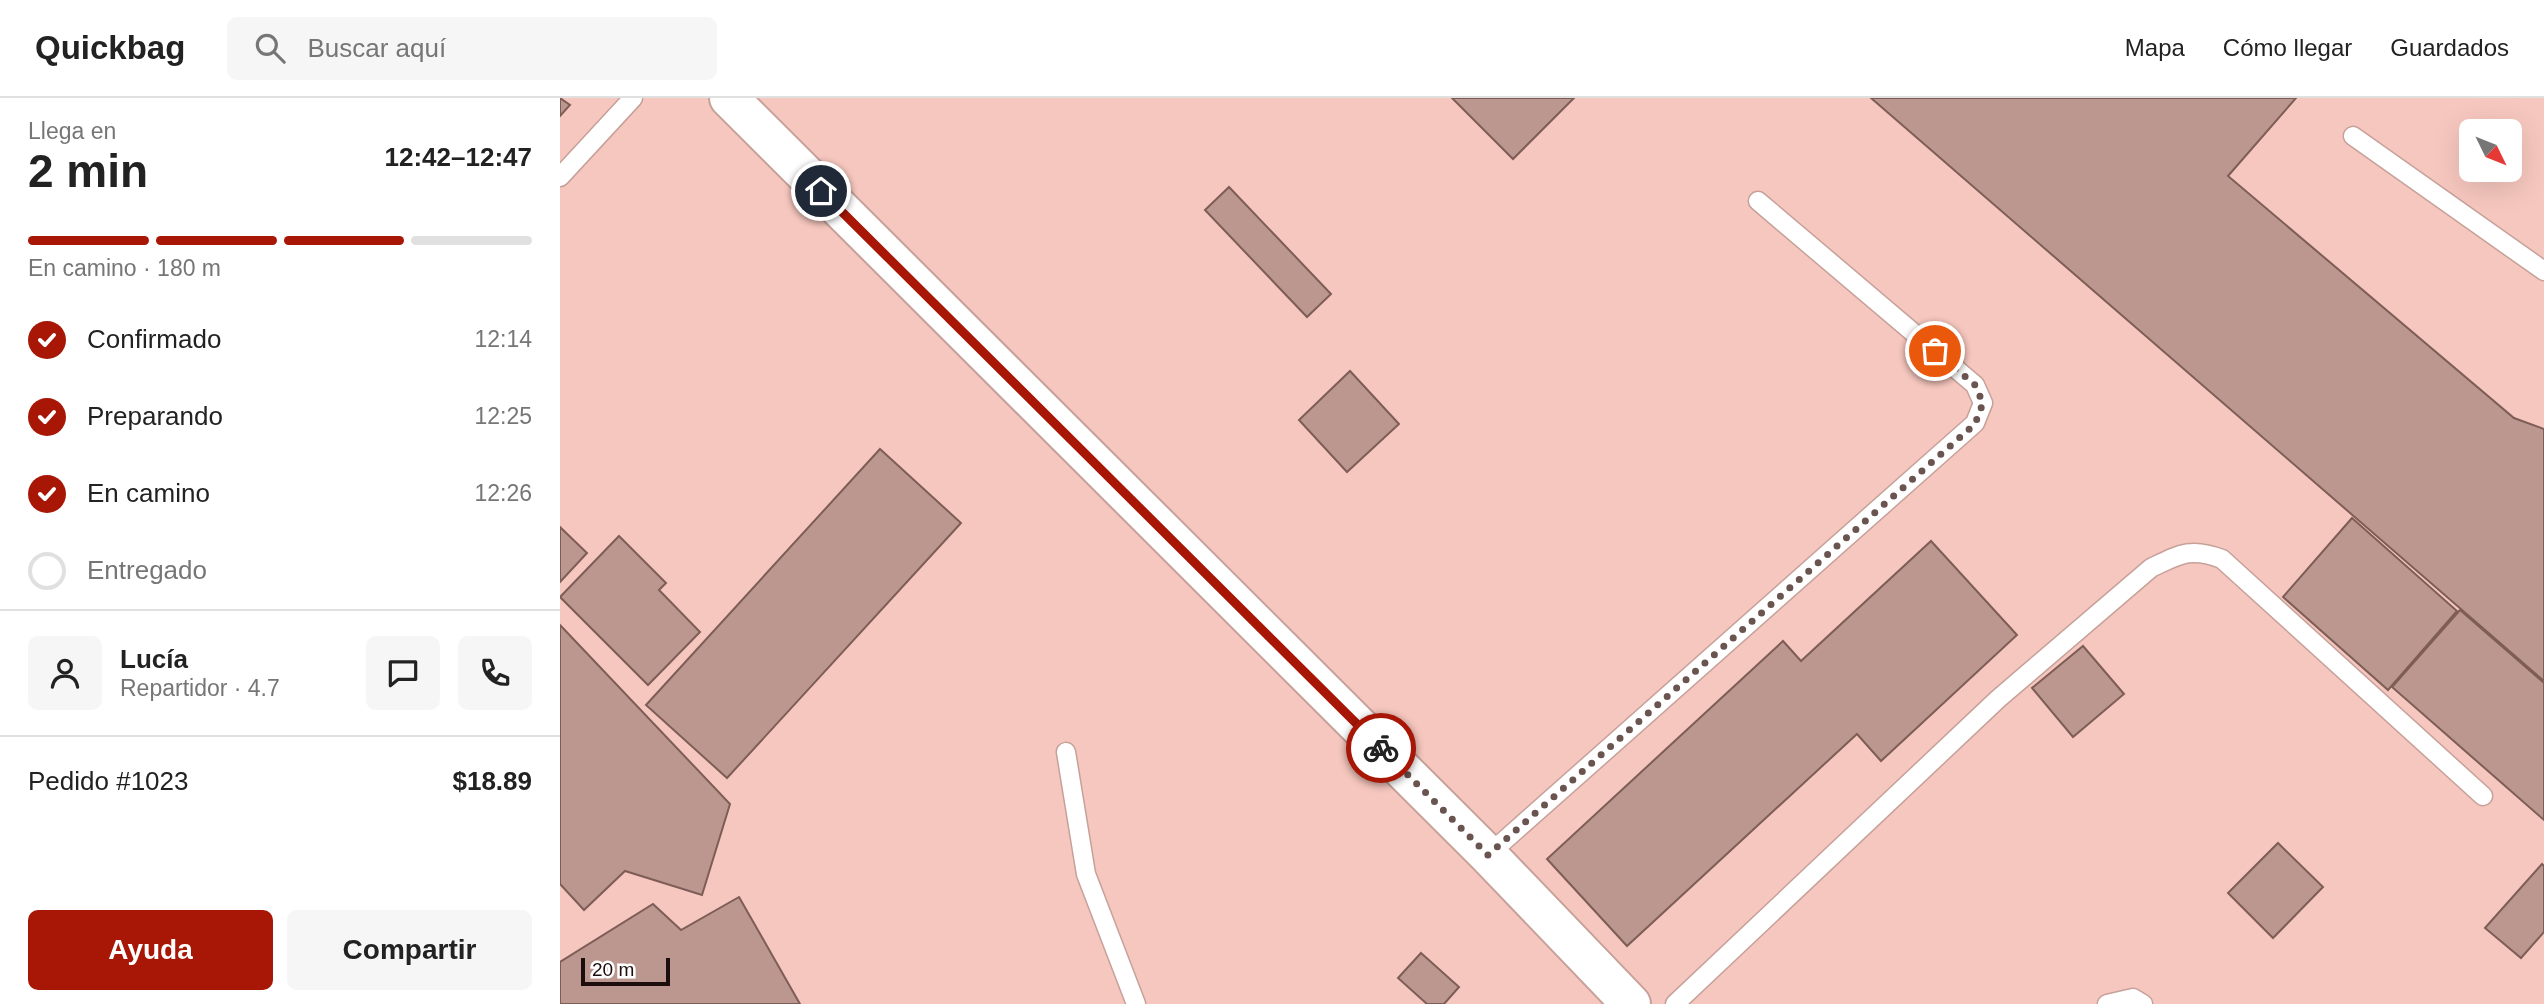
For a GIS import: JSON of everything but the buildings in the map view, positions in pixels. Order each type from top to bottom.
[{"type":"main road","points":[[729,98],[1488,855],[1631,1004]]},
{"type":"lane","points":[[560,177],[633,98]]},
{"type":"lane","points":[[2353,136],[2544,271]]},
{"type":"lane","points":[[1488,855],[1975,424],[1983,403],[1975,385],[1758,201]]},
{"type":"lane","points":[[1675,1004],[1998,699],[2151,568],[2178,555],[2203,551],[2222,559],[2483,796]]},
{"type":"lane","points":[[1066,752],[1086,874],[1136,1004]]},
{"type":"lane","points":[[2107,1004],[2133,998],[2143,1004]]},
{"type":"shaded area","points":[[560,98],[2544,98],[2544,1004],[560,1004]]},
{"type":"way so far","points":[[1381,748],[1488,855],[1975,424],[1983,403],[1975,385],[1935,351]]},
{"type":"route","points":[[821,191],[1381,748]]}]
